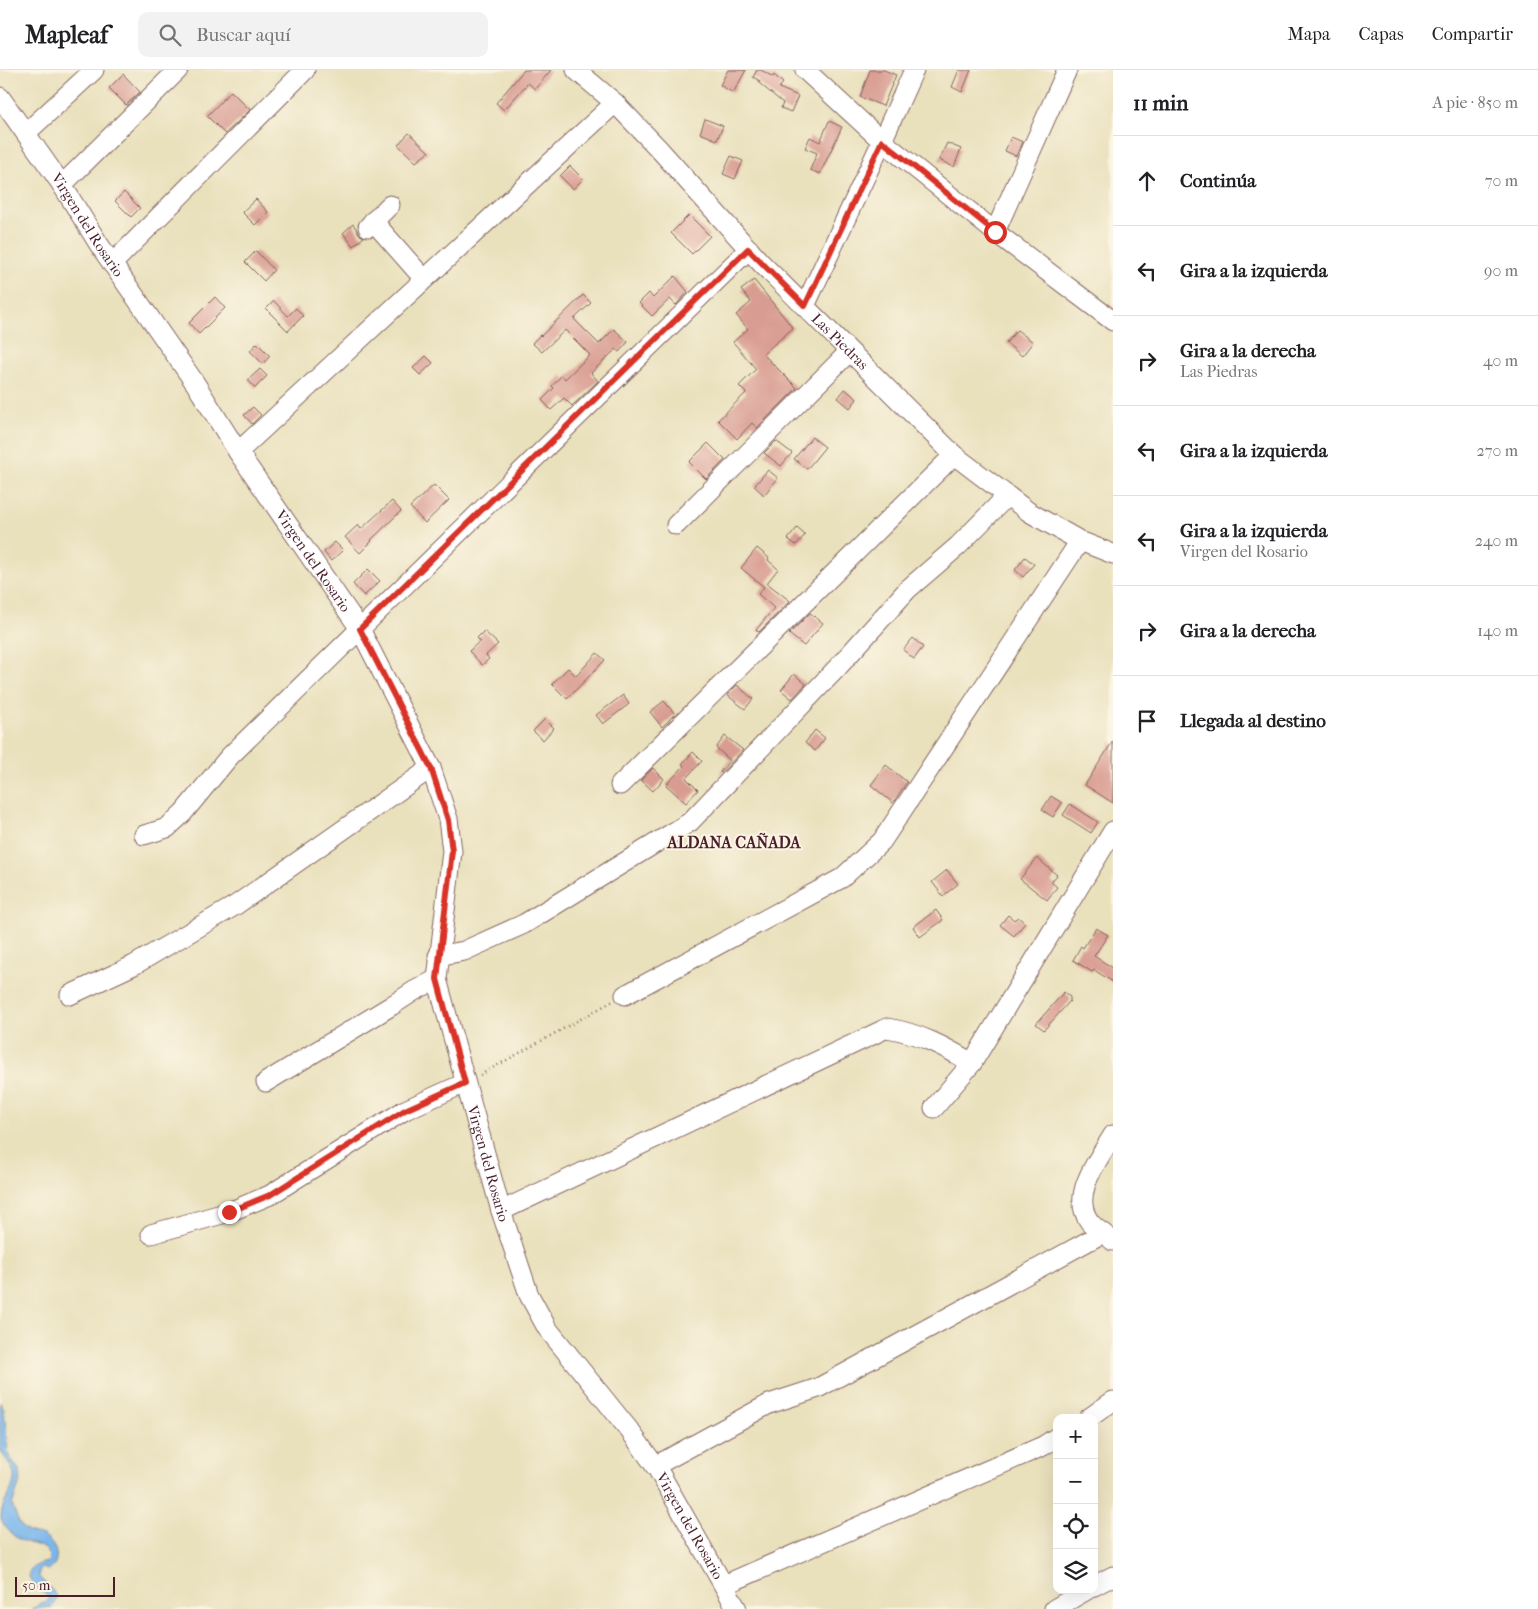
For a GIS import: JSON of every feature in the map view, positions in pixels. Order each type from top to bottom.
[{"type":"street","points":[[26,133],[94,70]]},
{"type":"street","points":[[62,185],[178,70]]},
{"type":"street","points":[[112,264],[305,70]]},
{"type":"street","name":"Las Piedras","points":[[576,70],[615,103],[659,149],[748,249],[954,455],[1029,512],[1080,541],[1113,554]]},
{"type":"street","points":[[805,70],[882,141],[995,232],[1113,321]]},
{"type":"street","points":[[805,306],[914,70]]},
{"type":"street","points":[[995,232],[1068,70]]},
{"type":"street","name":"Virgen del Rosario","points":[[0,97],[62,185],[112,264],[195,383],[238,452],[360,629],[431,768],[448,820],[452,851],[438,956],[437,979],[501,1211],[528,1295],[547,1328],[630,1431],[655,1466],[728,1601]]},
{"type":"street","points":[[238,452],[615,103]]},
{"type":"street","points":[[390,205],[370,224],[424,280]]},
{"type":"street","points":[[144,835],[168,828],[183,813],[229,756],[748,249]]},
{"type":"street","points":[[676,525],[849,352]]},
{"type":"street","points":[[620,785],[954,455]]},
{"type":"street","points":[[438,956],[464,951],[524,924],[690,822],[838,668],[908,589],[958,546],[1008,496]]},
{"type":"street","points":[[625,994],[842,878],[882,842],[1080,541]]},
{"type":"street","points":[[70,995],[134,965],[236,905],[431,768]]},
{"type":"street","points":[[934,1108],[972,1063],[1113,832]]},
{"type":"street","points":[[266,1082],[414,991],[437,979]]},
{"type":"street","points":[[501,1211],[887,1028],[909,1032],[940,1044],[972,1063]]},
{"type":"street","points":[[151,1234],[229,1212],[270,1195],[405,1110],[465,1083]]},
{"type":"street","points":[[655,1466],[769,1404],[818,1388],[1108,1237],[1089,1221],[1082,1206],[1082,1193],[1113,1135]]},
{"type":"street","points":[[1095,1414],[1113,1401]]},
{"type":"street","points":[[728,1601],[1053,1440]]},
{"type":"street","points":[[1098,1584],[1113,1576]]},
{"type":"street","points":[[1054,1609],[1080,1594]]},
{"type":"path","points":[[465,1083],[625,994]]},
{"type":"water","points":[[0,1402],[4,1409],[8,1454],[19,1470],[21,1479],[12,1505],[17,1519],[27,1531],[48,1539],[56,1553],[53,1566],[48,1570],[43,1568],[39,1570],[39,1577],[57,1598],[52,1607],[32,1609],[48,1601],[49,1598],[34,1584],[29,1576],[32,1568],[48,1562],[49,1556],[47,1551],[40,1546],[16,1538],[1,1519],[2,1509],[13,1485],[14,1476],[12,1468],[0,1449]]},
{"type":"building","points":[[524,70],[551,70],[535,89],[528,83],[504,110],[496,103]]},
{"type":"building","points":[[728,70],[746,70],[733,93],[720,85]]},
{"type":"building","points":[[757,70],[761,70],[773,77],[774,75],[783,83],[779,88],[798,96],[791,112],[781,108],[783,103],[759,83],[760,81],[753,77]]},
{"type":"building","points":[[870,70],[884,70],[896,75],[883,106],[860,97]]},
{"type":"building","points":[[959,70],[971,70],[962,92],[952,87]]},
{"type":"building","points":[[123,74],[140,92],[126,105],[109,88]]},
{"type":"building","points":[[231,91],[250,110],[225,134],[207,116]]},
{"type":"building","points":[[705,119],[723,126],[717,140],[700,133]]},
{"type":"building","points":[[829,121],[842,127],[820,174],[810,170],[817,153],[805,148],[810,137],[820,142]]},
{"type":"building","points":[[409,133],[429,152],[416,162],[398,145]]},
{"type":"building","points":[[1011,137],[1023,142],[1016,156],[1005,151]]},
{"type":"building","points":[[947,143],[961,149],[954,167],[939,160]]},
{"type":"building","points":[[731,156],[743,161],[735,179],[723,174]]},
{"type":"building","points":[[570,166],[583,179],[573,189],[560,176]]},
{"type":"building","points":[[124,192],[140,208],[131,217],[115,201]]},
{"type":"building","points":[[256,199],[268,212],[255,225],[242,212]]},
{"type":"building","points":[[689,215],[710,236],[692,254],[671,233]]},
{"type":"building","points":[[353,224],[360,235],[364,237],[353,246],[343,233]]},
{"type":"building","points":[[256,251],[274,270],[264,281],[245,262]]},
{"type":"building","points":[[675,276],[688,292],[676,305],[670,299],[652,316],[639,303],[649,293],[653,298]]},
{"type":"building","points":[[754,280],[793,328],[763,354],[797,388],[757,428],[752,423],[737,439],[718,420],[746,393],[739,386],[756,369],[733,342],[748,329],[736,315],[751,302],[741,290]]},
{"type":"building","points":[[583,295],[591,303],[574,319],[599,344],[614,329],[628,342],[619,352],[616,349],[591,373],[598,381],[572,406],[564,398],[551,410],[542,400],[554,388],[552,386],[562,375],[565,379],[590,355],[565,330],[542,352],[532,343]]},
{"type":"building","points":[[215,297],[225,308],[199,334],[189,323]]},
{"type":"building","points":[[274,301],[288,316],[296,308],[303,316],[288,331],[266,309]]},
{"type":"building","points":[[1017,330],[1033,342],[1022,356],[1006,343]]},
{"type":"building","points":[[257,343],[270,356],[263,364],[250,351]]},
{"type":"building","points":[[426,356],[433,363],[420,375],[413,368]]},
{"type":"building","points":[[260,369],[267,376],[255,388],[248,380]]},
{"type":"building","points":[[845,389],[857,399],[850,408],[838,398]]},
{"type":"building","points":[[253,407],[261,415],[252,424],[244,415]]},
{"type":"building","points":[[812,437],[825,447],[807,469],[794,459]]},
{"type":"building","points":[[776,441],[792,453],[781,466],[764,453]]},
{"type":"building","points":[[708,443],[725,460],[706,479],[689,462]]},
{"type":"building","points":[[768,470],[778,478],[764,495],[754,486]]},
{"type":"building","points":[[434,485],[449,500],[425,523],[410,507]]},
{"type":"building","points":[[392,501],[401,511],[360,553],[345,537],[358,525],[361,529]]},
{"type":"building","points":[[797,528],[805,535],[796,545],[788,539]]},
{"type":"building","points":[[335,542],[343,550],[331,561],[324,552]]},
{"type":"building","points":[[757,548],[778,569],[767,583],[790,601],[759,632],[756,630],[774,608],[758,594],[764,587],[741,568]]},
{"type":"building","points":[[1025,557],[1034,564],[1023,577],[1015,570]]},
{"type":"building","points":[[368,569],[380,581],[364,596],[353,584]]},
{"type":"building","points":[[810,613],[823,623],[804,646],[789,634]]},
{"type":"building","points":[[484,631],[498,644],[486,655],[489,659],[482,665],[469,651],[480,641],[477,638]]},
{"type":"building","points":[[913,638],[923,647],[914,659],[903,650]]},
{"type":"building","points":[[597,653],[605,660],[567,699],[552,684],[568,668],[576,676]]},
{"type":"building","points":[[794,674],[806,684],[792,699],[781,690]]},
{"type":"building","points":[[737,685],[753,699],[745,709],[727,695]]},
{"type":"building","points":[[623,695],[629,704],[603,724],[596,715]]},
{"type":"building","points":[[664,701],[675,714],[662,727],[650,712]]},
{"type":"building","points":[[545,719],[554,728],[543,740],[533,731]]},
{"type":"building","points":[[815,730],[825,738],[815,751],[805,743]]},
{"type":"building","points":[[725,736],[743,750],[721,773],[730,760],[716,748]]},
{"type":"building","points":[[1113,741],[1113,803],[1085,785]]},
{"type":"building","points":[[693,752],[702,761],[686,778],[698,790],[686,803],[666,785],[684,766],[682,764]]},
{"type":"building","points":[[886,765],[907,782],[893,803],[871,785]]},
{"type":"building","points":[[653,768],[664,779],[653,791],[641,780]]},
{"type":"building","points":[[1051,796],[1062,803],[1053,817],[1042,810]]},
{"type":"building","points":[[1070,804],[1098,822],[1091,833],[1063,815]]},
{"type":"building","points":[[1037,858],[1057,875],[1051,882],[1057,887],[1047,900],[1020,879]]},
{"type":"building","points":[[947,870],[958,884],[943,896],[932,882]]},
{"type":"building","points":[[936,910],[943,920],[920,937],[913,927]]},
{"type":"building","points":[[1008,915],[1014,920],[1018,917],[1025,923],[1014,936],[1000,925]]},
{"type":"building","points":[[1096,928],[1108,935],[1094,956],[1113,968],[1113,982],[1073,960],[1081,946],[1083,948]]},
{"type":"building","points":[[1064,992],[1070,997],[1070,1001],[1044,1030],[1036,1024]]},
{"type":"district","name":"ALDANA CAÑADA","points":[[734,842]]},
{"type":"route","points":[[229,1212],[270,1195],[405,1110],[465,1083],[437,979],[438,956],[452,851],[448,820],[431,768],[360,629],[748,249],[805,306],[882,141],[995,232]]}]
